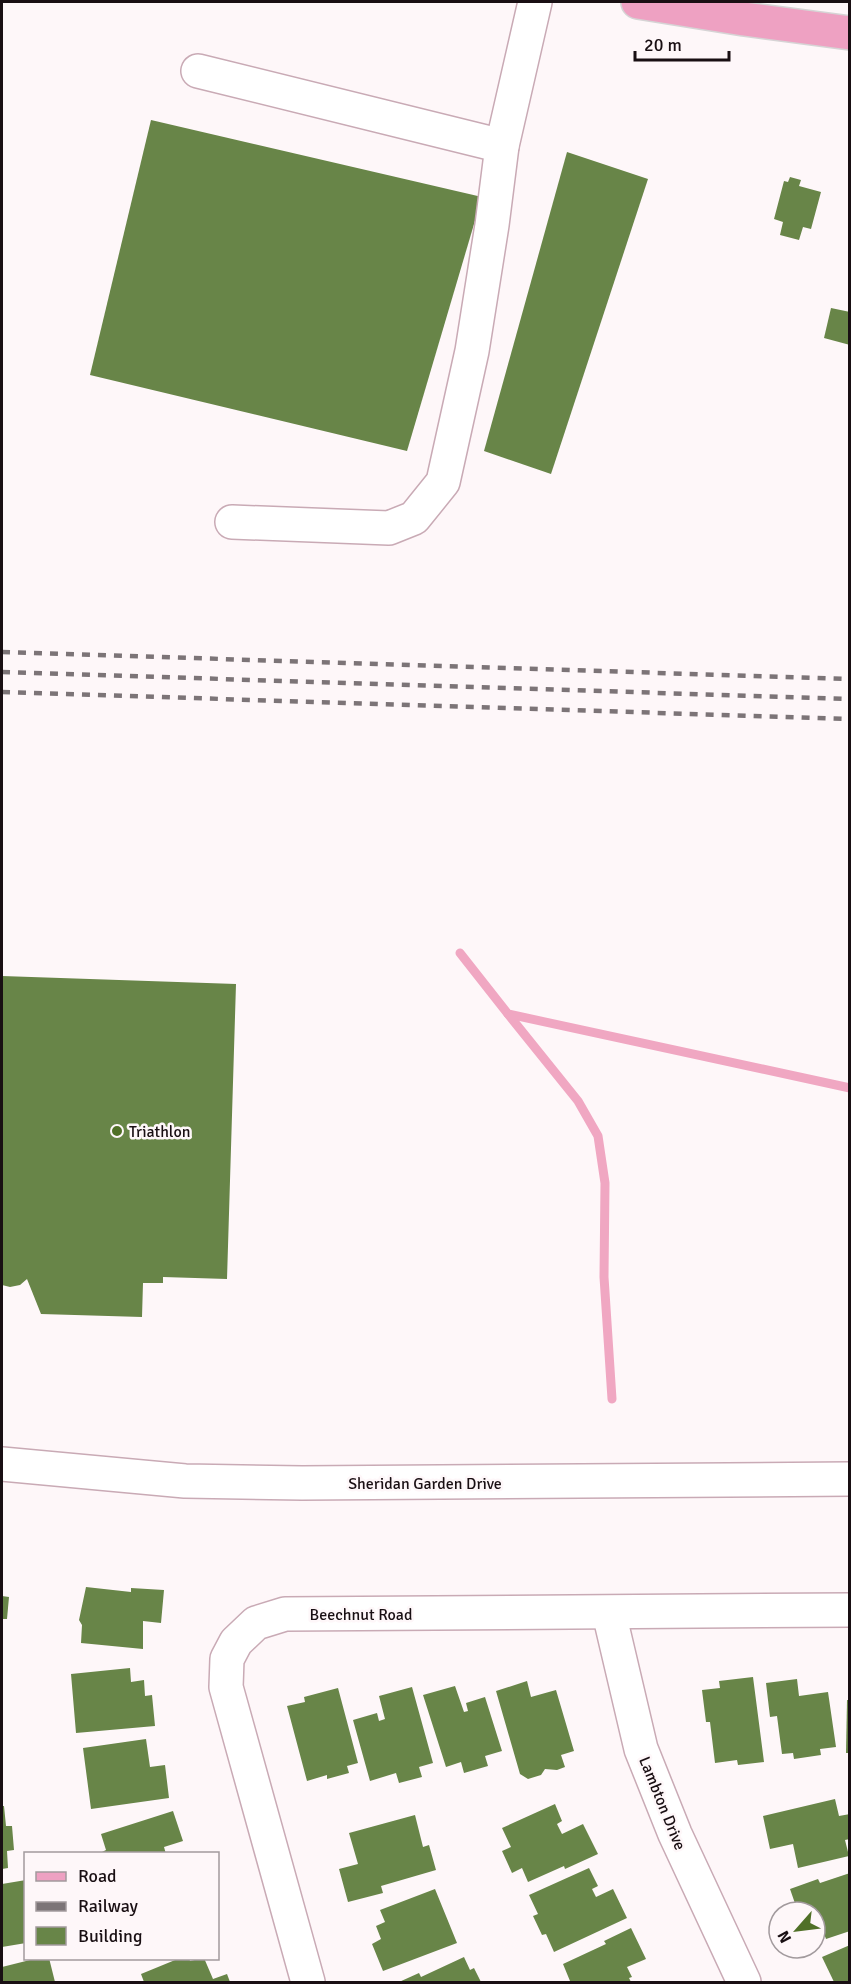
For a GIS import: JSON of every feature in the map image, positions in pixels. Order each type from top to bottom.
[{"type":"main road","points":[[638,2],[758,11],[849,33]]},
{"type":"street","points":[[232,522],[389,528],[414,518],[443,482],[472,351],[502,146],[535,2]]},
{"type":"street","points":[[198,71],[502,146]]},
{"type":"street","name":"Sheridan Garden Drive","points":[[2,1464],[185,1481],[302,1483],[849,1479]]},
{"type":"street","name":"Beechnut Road","points":[[308,1983],[226,1688],[226,1659],[236,1642],[256,1623],[285,1614],[849,1610]]},
{"type":"street","name":"Lambton Drive","points":[[609,1613],[641,1749],[675,1834],[744,1983]]},
{"type":"building","points":[[151,120],[482,197],[407,451],[90,375]]},
{"type":"building","points":[[567,152],[648,179],[551,474],[484,451]]},
{"type":"building","points":[[790,177],[801,180],[799,186],[821,192],[811,229],[803,227],[799,240],[780,235],[783,222],[774,219],[784,181],[788,182]]},
{"type":"building","points":[[831,308],[850,312],[850,345],[824,338]]},
{"type":"building","name":"Triathlon","points":[[2,976],[236,984],[227,1279],[163,1277],[163,1283],[143,1283],[142,1317],[41,1314],[27,1279],[20,1285],[10,1287],[2,1285]]},
{"type":"building","points":[[86,1587],[131,1592],[131,1588],[164,1590],[161,1623],[143,1621],[143,1649],[81,1643],[82,1625],[79,1620]]},
{"type":"building","points":[[2,1596],[9,1597],[7,1619],[2,1619]]},
{"type":"building","points":[[130,1668],[131,1682],[144,1680],[145,1696],[152,1695],[155,1726],[76,1733],[71,1674]]},
{"type":"building","points":[[753,1677],[764,1762],[738,1765],[737,1760],[715,1763],[710,1722],[706,1722],[702,1690],[720,1688],[719,1681]]},
{"type":"building","points":[[797,1679],[799,1696],[828,1692],[836,1747],[820,1749],[821,1755],[794,1759],[793,1753],[782,1754],[777,1716],[770,1717],[766,1683]]},
{"type":"building","points":[[527,1681],[531,1697],[556,1690],[574,1751],[561,1755],[565,1767],[557,1770],[545,1769],[541,1775],[528,1779],[520,1774],[496,1691]]},
{"type":"building","points":[[455,1686],[464,1712],[468,1711],[466,1703],[485,1697],[502,1751],[485,1756],[488,1766],[464,1773],[461,1762],[446,1767],[423,1695]]},
{"type":"building","points":[[412,1687],[433,1763],[419,1767],[422,1777],[399,1783],[396,1773],[370,1781],[353,1720],[377,1713],[379,1721],[385,1719],[379,1696]]},
{"type":"building","points":[[338,1688],[358,1763],[347,1766],[349,1773],[327,1779],[327,1775],[307,1781],[287,1706],[305,1702],[304,1697]]},
{"type":"building","points":[[847,1700],[850,1700],[850,1753],[846,1753]]},
{"type":"building","points":[[146,1739],[150,1767],[165,1765],[169,1798],[91,1809],[83,1748]]},
{"type":"building","points":[[835,1799],[839,1816],[850,1814],[850,1839],[845,1840],[849,1856],[798,1868],[793,1844],[770,1849],[763,1816]]},
{"type":"building","points":[[555,1804],[562,1821],[557,1824],[562,1834],[583,1824],[598,1854],[528,1882],[522,1868],[512,1873],[502,1851],[511,1847],[502,1828]]},
{"type":"building","points":[[2,1806],[4,1806],[6,1826],[12,1826],[14,1850],[7,1851],[8,1868],[2,1869]]},
{"type":"building","points":[[173,1811],[183,1841],[164,1847],[165,1852],[102,1852],[106,1850],[101,1834]]},
{"type":"building","points":[[415,1815],[423,1847],[429,1845],[436,1870],[381,1886],[383,1893],[348,1902],[339,1869],[358,1864],[349,1833]]},
{"type":"building","points":[[589,1868],[598,1886],[592,1889],[596,1897],[613,1889],[627,1918],[554,1952],[546,1934],[542,1935],[533,1916],[538,1914],[529,1895]]},
{"type":"building","points":[[850,1873],[850,1931],[827,1939],[827,1900],[794,1900],[790,1889],[818,1879],[820,1883]]},
{"type":"building","points":[[24,1880],[24,1943],[2,1947],[2,1884]]},
{"type":"building","points":[[435,1889],[457,1943],[383,1971],[372,1944],[381,1939],[376,1926],[385,1922],[380,1910]]},
{"type":"building","points":[[631,1928],[646,1959],[627,1967],[632,1977],[629,1978],[631,1982],[566,1982],[570,1981],[563,1964],[606,1944],[604,1941]]},
{"type":"building","points":[[850,1945],[850,1981],[834,1982],[823,1960],[827,1960],[827,1955]]},
{"type":"building","points":[[464,1957],[470,1970],[474,1968],[481,1982],[399,1982],[419,1973],[421,1977]]},
{"type":"building","points":[[30,1960],[50,1960],[55,1982],[2,1982],[2,1967]]},
{"type":"building","points":[[175,1960],[205,1960],[213,1979],[227,1974],[230,1982],[144,1982],[141,1974]]},
{"type":"waterway","points":[[460,953],[508,1014],[850,1088]]},
{"type":"waterway","points":[[508,1014],[578,1101],[598,1136],[605,1183],[604,1277],[612,1399]]},
{"type":"railway","points":[[2,652],[850,679]]},
{"type":"railway","points":[[2,672],[850,699]]},
{"type":"railway","points":[[2,692],[850,719]]},
{"type":"place","name":"Triathlon","points":[[117,1131]]}]
